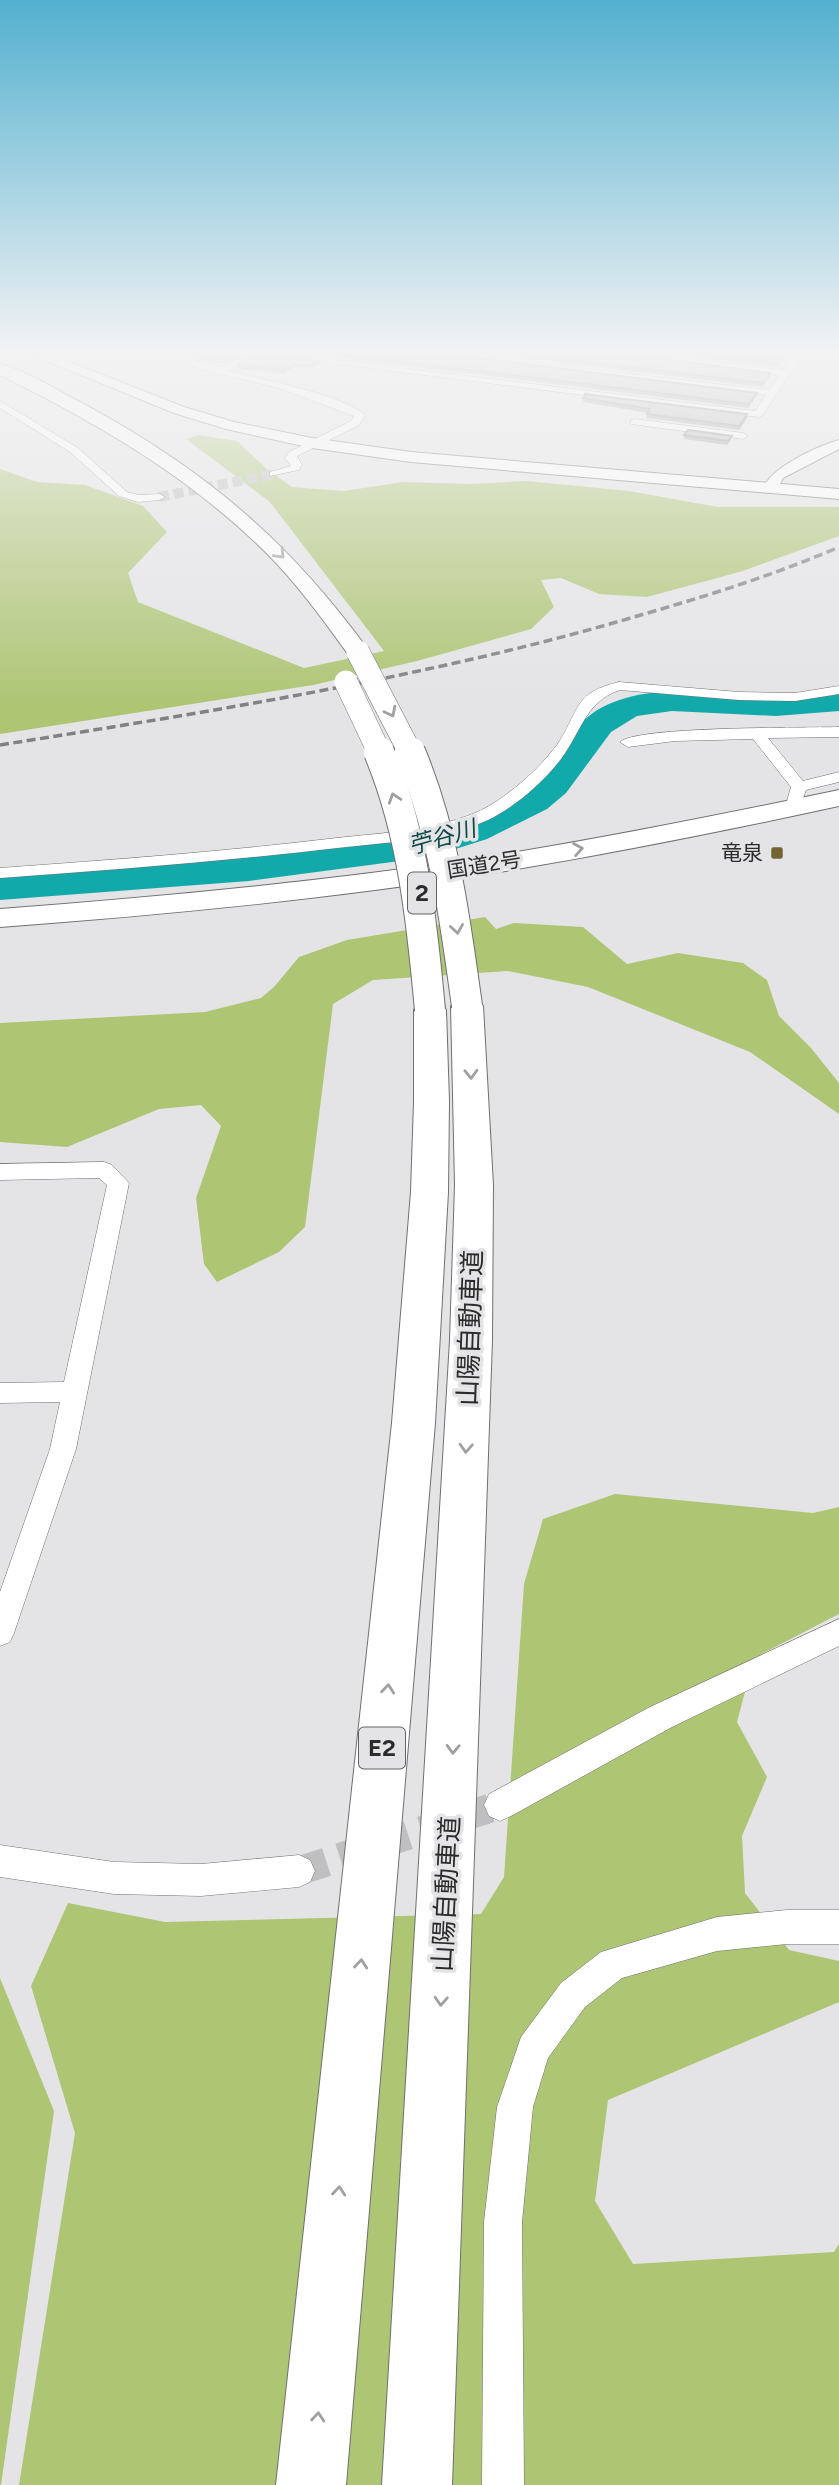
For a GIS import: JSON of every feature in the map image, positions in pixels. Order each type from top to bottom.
[{"type":"highway","points":[[156,471],[177,485],[232,532],[297,603]]},
{"type":"highway","name":"山陽自動車道","points":[[181,471],[221,501],[280,554],[321,600],[344,654],[397,806],[411,860],[422,930],[448,1008],[474,1185],[471,1340],[417,2485]]},
{"type":"highway","name":"山陽自動車道","points":[[311,2485],[401,1569],[430,1185],[432,1065],[448,1008],[457,926],[430,805],[399,728],[344,654]]},
{"type":"highway","name":"国道2号","points":[[0,918],[361,883],[527,858],[796,797],[839,799]]},
{"type":"highway","name":"国道2号","points":[[0,934],[241,914],[474,886],[656,857],[839,821]]},
{"type":"main road","points":[[568,471],[839,495]]},
{"type":"street","points":[[97,471],[123,494],[138,499],[159,497]]},
{"type":"street","points":[[274,474],[285,471]]},
{"type":"street","points":[[771,489],[772,482],[786,471]]},
{"type":"street","points":[[0,873],[216,857],[442,830],[483,816],[527,786],[551,762],[566,742],[586,703],[599,692],[619,686],[782,698],[839,690]]},
{"type":"street","points":[[628,742],[676,736],[839,732]]},
{"type":"street","points":[[757,734],[796,797],[839,777]]},
{"type":"street","points":[[0,1172],[104,1170],[118,1183],[63,1449],[0,1633]]},
{"type":"street","points":[[0,1393],[76,1392]]},
{"type":"street","points":[[500,1805],[661,1717],[839,1632]]},
{"type":"street","points":[[0,1861],[114,1878],[201,1880],[299,1871]]},
{"type":"street","points":[[503,2485],[503,2222],[515,2107],[533,2049],[573,1994],[613,1964],[717,1934],[787,1927],[839,1927]]},
{"type":"green space","points":[[0,471],[37,482],[85,485],[143,506],[167,532],[128,573],[138,602],[304,668],[384,651],[270,502],[229,471],[269,471],[292,487],[344,491],[403,482],[470,484],[527,481],[629,491],[718,507],[839,507],[839,536],[743,571],[647,597],[599,594],[561,578],[541,580],[554,607],[531,629],[417,661],[313,685],[0,734]]},
{"type":"green space","points":[[485,917],[496,929],[514,923],[583,927],[627,964],[678,953],[743,963],[767,980],[779,1016],[811,1048],[839,1083],[839,1114],[750,1052],[588,987],[508,971],[373,980],[333,1004],[305,1227],[279,1252],[217,1282],[204,1264],[196,1198],[221,1126],[201,1105],[159,1109],[67,1147],[0,1142],[0,1023],[205,1012],[261,998],[299,957],[347,940]]},
{"type":"green space","points":[[615,1494],[813,1513],[839,1507],[839,1614],[754,1658],[737,1722],[767,1777],[742,1836],[745,1893],[789,1950],[839,1961],[839,2002],[608,2100],[595,2201],[633,2264],[834,2252],[839,2244],[839,2485],[19,2485],[75,2133],[31,1986],[68,1903],[165,1922],[481,1914],[504,1877],[524,1584],[543,1519]]},
{"type":"green space","points":[[0,1978],[54,2111],[1,2485],[0,2485]]},
{"type":"waterway","name":"苧谷川","points":[[0,888],[249,869],[430,846],[486,826],[544,794],[599,725],[625,709],[672,701],[776,706],[839,701]]},
{"type":"tunnel","points":[[159,497],[274,474]]},
{"type":"tunnel","points":[[299,1871],[500,1805]]},
{"type":"railway","points":[[0,745],[239,706],[477,658],[686,602],[763,577],[839,547]]},
{"type":"place","name":"竜泉","points":[[777,853]]}]
